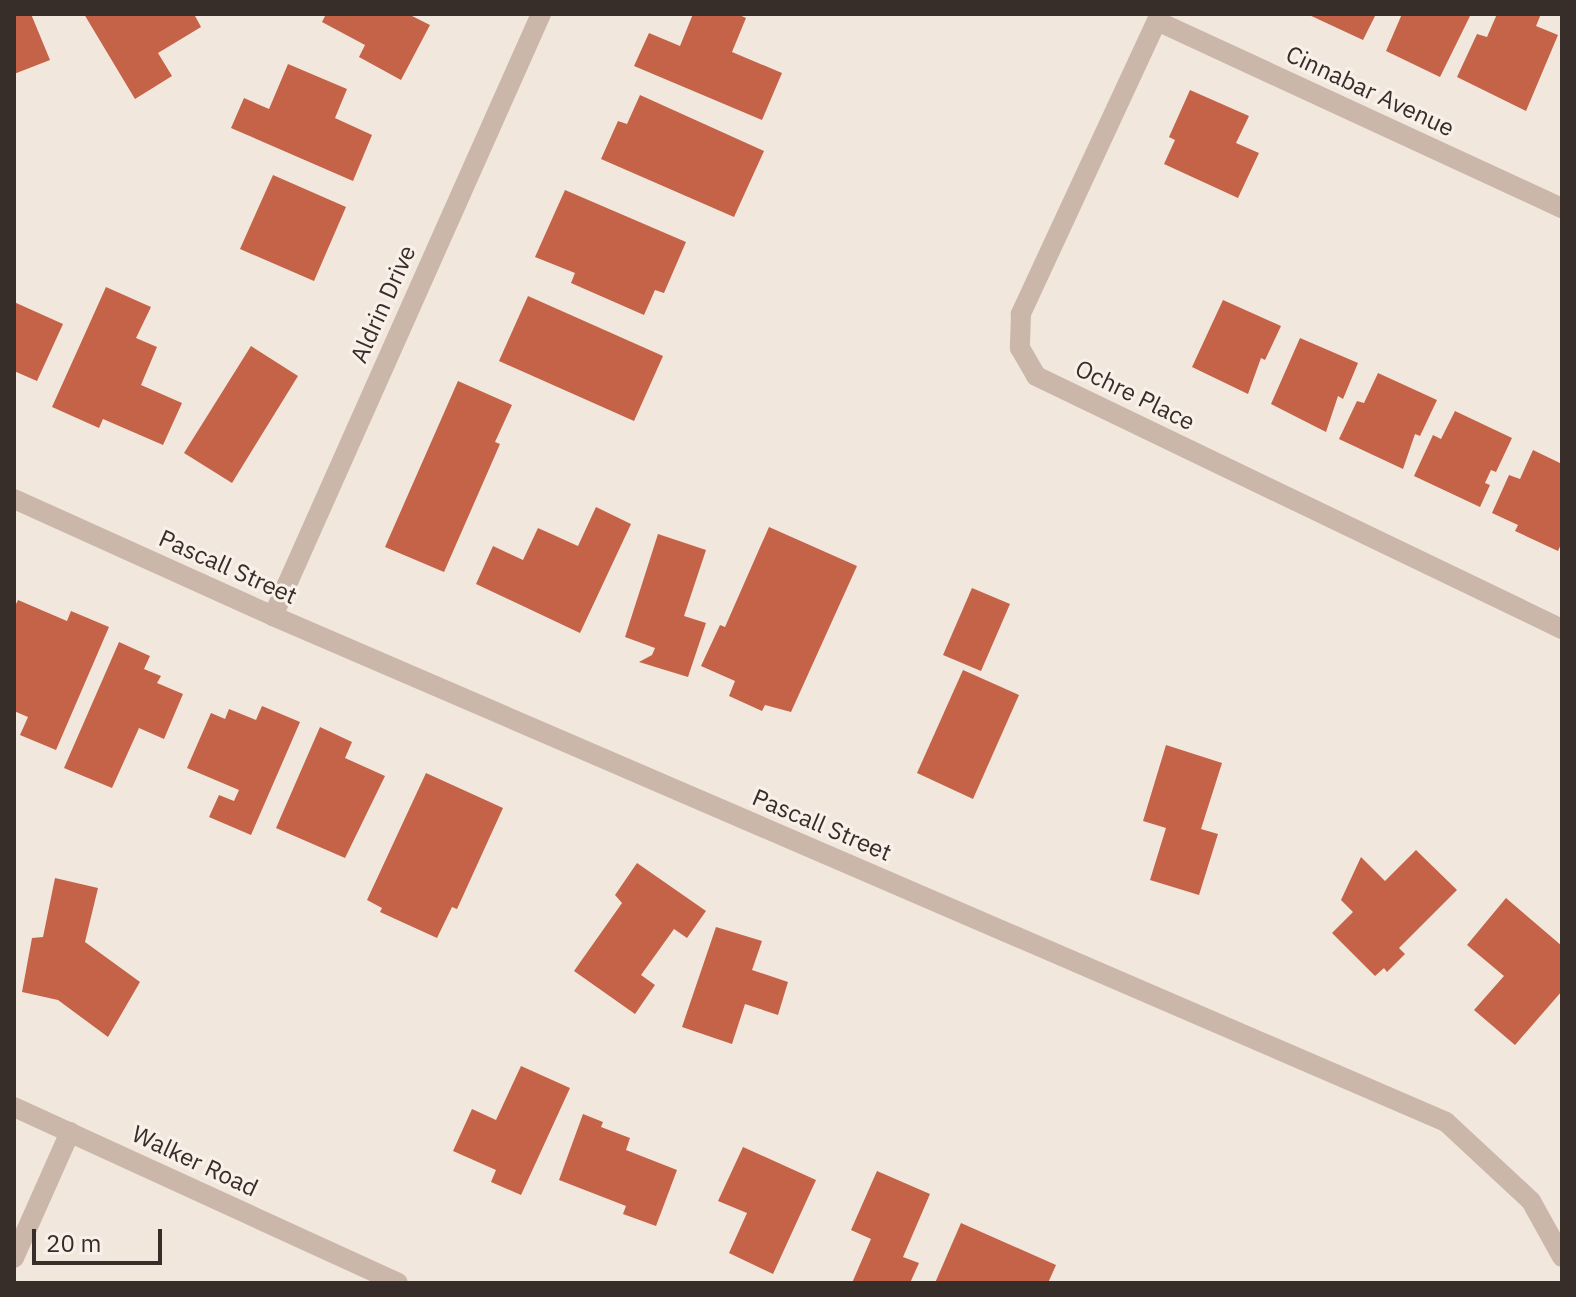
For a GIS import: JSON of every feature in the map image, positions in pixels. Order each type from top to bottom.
[{"type":"street","name":"Aldrin Drive","points":[[273,616],[541,14]]},
{"type":"street","name":"Cinnabar Avenue","points":[[1158,18],[1560,201]]},
{"type":"street","name":"Ochre Place","points":[[1158,18],[1021,314],[1020,348],[1036,376],[1562,629]]},
{"type":"street","name":"Pascall Street","points":[[14,499],[273,616],[1446,1122],[1531,1201],[1562,1257]]},
{"type":"street","name":"Walker Road","points":[[14,1107],[398,1283]]},
{"type":"street","points":[[14,1258],[70,1132]]},
{"type":"building","points":[[14,14],[31,14],[50,60],[14,74]]},
{"type":"building","points":[[84,14],[194,14],[201,27],[158,53],[172,76],[135,99]]},
{"type":"building","points":[[326,14],[408,14],[430,25],[401,80],[359,57],[365,45],[322,22]]},
{"type":"building","points":[[693,14],[737,14],[746,18],[732,52],[782,73],[762,120],[634,66],[649,33],[680,46]]},
{"type":"building","points":[[1307,14],[1376,14],[1363,40]]},
{"type":"building","points":[[1402,14],[1471,14],[1440,77],[1386,51]]},
{"type":"building","points":[[1497,14],[1541,14],[1536,26],[1558,35],[1526,111],[1457,77],[1477,34],[1487,37]]},
{"type":"building","points":[[288,64],[347,89],[335,118],[372,135],[353,181],[231,128],[244,98],[269,109]]},
{"type":"building","points":[[1190,90],[1249,116],[1236,143],[1259,153],[1238,198],[1164,164],[1175,140],[1169,137]]},
{"type":"building","points":[[640,95],[764,151],[734,217],[601,159],[618,121],[627,124]]},
{"type":"building","points":[[273,175],[346,207],[314,281],[240,249]]},
{"type":"building","points":[[565,190],[686,242],[664,293],[655,290],[644,315],[571,283],[575,273],[535,257]]},
{"type":"building","points":[[106,287],[151,307],[136,338],[157,347],[141,385],[182,403],[163,445],[103,419],[99,428],[52,407]]},
{"type":"building","points":[[528,296],[663,356],[634,421],[499,361]]},
{"type":"building","points":[[1223,300],[1281,326],[1265,360],[1261,358],[1248,394],[1192,367]]},
{"type":"building","points":[[14,302],[63,324],[37,381],[14,371]]},
{"type":"building","points":[[1300,338],[1358,363],[1343,399],[1338,396],[1326,432],[1271,404]]},
{"type":"building","points":[[251,346],[298,376],[232,483],[184,453]]},
{"type":"building","points":[[1378,373],[1437,400],[1420,436],[1415,434],[1403,469],[1339,439],[1357,401],[1364,403]]},
{"type":"building","points":[[458,381],[512,405],[495,442],[500,444],[444,572],[385,547]]},
{"type":"building","points":[[1455,411],[1512,438],[1496,472],[1491,470],[1485,483],[1490,485],[1480,507],[1414,476],[1433,435],[1441,439]]},
{"type":"building","points":[[1533,450],[1562,464],[1562,542],[1558,551],[1515,531],[1518,525],[1492,513],[1509,475],[1520,479]]},
{"type":"building","points":[[596,507],[631,524],[580,633],[476,584],[493,546],[523,560],[538,528],[578,546]]},
{"type":"building","points":[[769,527],[857,566],[791,712],[765,705],[762,711],[729,696],[735,681],[701,666],[720,625],[725,627]]},
{"type":"building","points":[[658,534],[706,550],[684,616],[706,623],[688,677],[639,662],[652,655],[655,648],[625,637]]},
{"type":"building","points":[[972,588],[1010,604],[981,671],[943,655]]},
{"type":"building","points":[[18,600],[67,621],[71,611],[109,627],[56,750],[20,735],[28,717],[14,711],[14,608]]},
{"type":"building","points":[[119,642],[150,656],[144,669],[161,676],[157,683],[183,694],[164,739],[139,728],[112,788],[64,768]]},
{"type":"building","points":[[963,670],[1019,695],[973,799],[917,773]]},
{"type":"building","points":[[262,706],[300,722],[251,835],[209,817],[219,795],[234,801],[239,790],[187,768],[211,713],[225,719],[229,709],[256,720]]},
{"type":"building","points":[[320,727],[352,742],[345,758],[385,776],[345,858],[276,828]]},
{"type":"building","points":[[1166,745],[1222,763],[1201,829],[1218,834],[1199,895],[1150,880],[1166,828],[1143,821]]},
{"type":"building","points":[[426,773],[503,808],[457,909],[452,907],[437,938],[380,912],[382,908],[367,900]]},
{"type":"building","points":[[1416,850],[1457,890],[1399,948],[1405,954],[1387,972],[1384,968],[1375,976],[1332,933],[1353,912],[1341,900],[1361,857],[1385,881]]},
{"type":"building","points":[[637,863],[706,911],[687,938],[674,929],[641,975],[655,985],[635,1014],[574,971],[622,903],[615,895]]},
{"type":"building","points":[[55,878],[98,888],[85,942],[140,982],[108,1037],[58,1000],[22,992],[32,938],[43,937]]},
{"type":"building","points":[[1506,898],[1562,946],[1562,991],[1515,1045],[1474,1010],[1504,976],[1467,945]]},
{"type":"building","points":[[716,927],[762,941],[752,970],[788,982],[778,1015],[745,1004],[732,1044],[682,1027]]},
{"type":"building","points":[[521,1066],[570,1088],[521,1195],[491,1182],[496,1170],[453,1151],[472,1109],[496,1120]]},
{"type":"building","points":[[583,1114],[603,1122],[601,1127],[630,1138],[626,1150],[677,1170],[656,1226],[623,1214],[626,1206],[559,1180]]},
{"type":"building","points":[[743,1147],[816,1180],[773,1274],[729,1253],[747,1213],[718,1201]]},
{"type":"building","points":[[877,1171],[930,1194],[903,1257],[919,1263],[910,1283],[852,1283],[871,1239],[851,1230]]},
{"type":"building","points":[[961,1223],[1056,1265],[1048,1283],[935,1283]]}]
